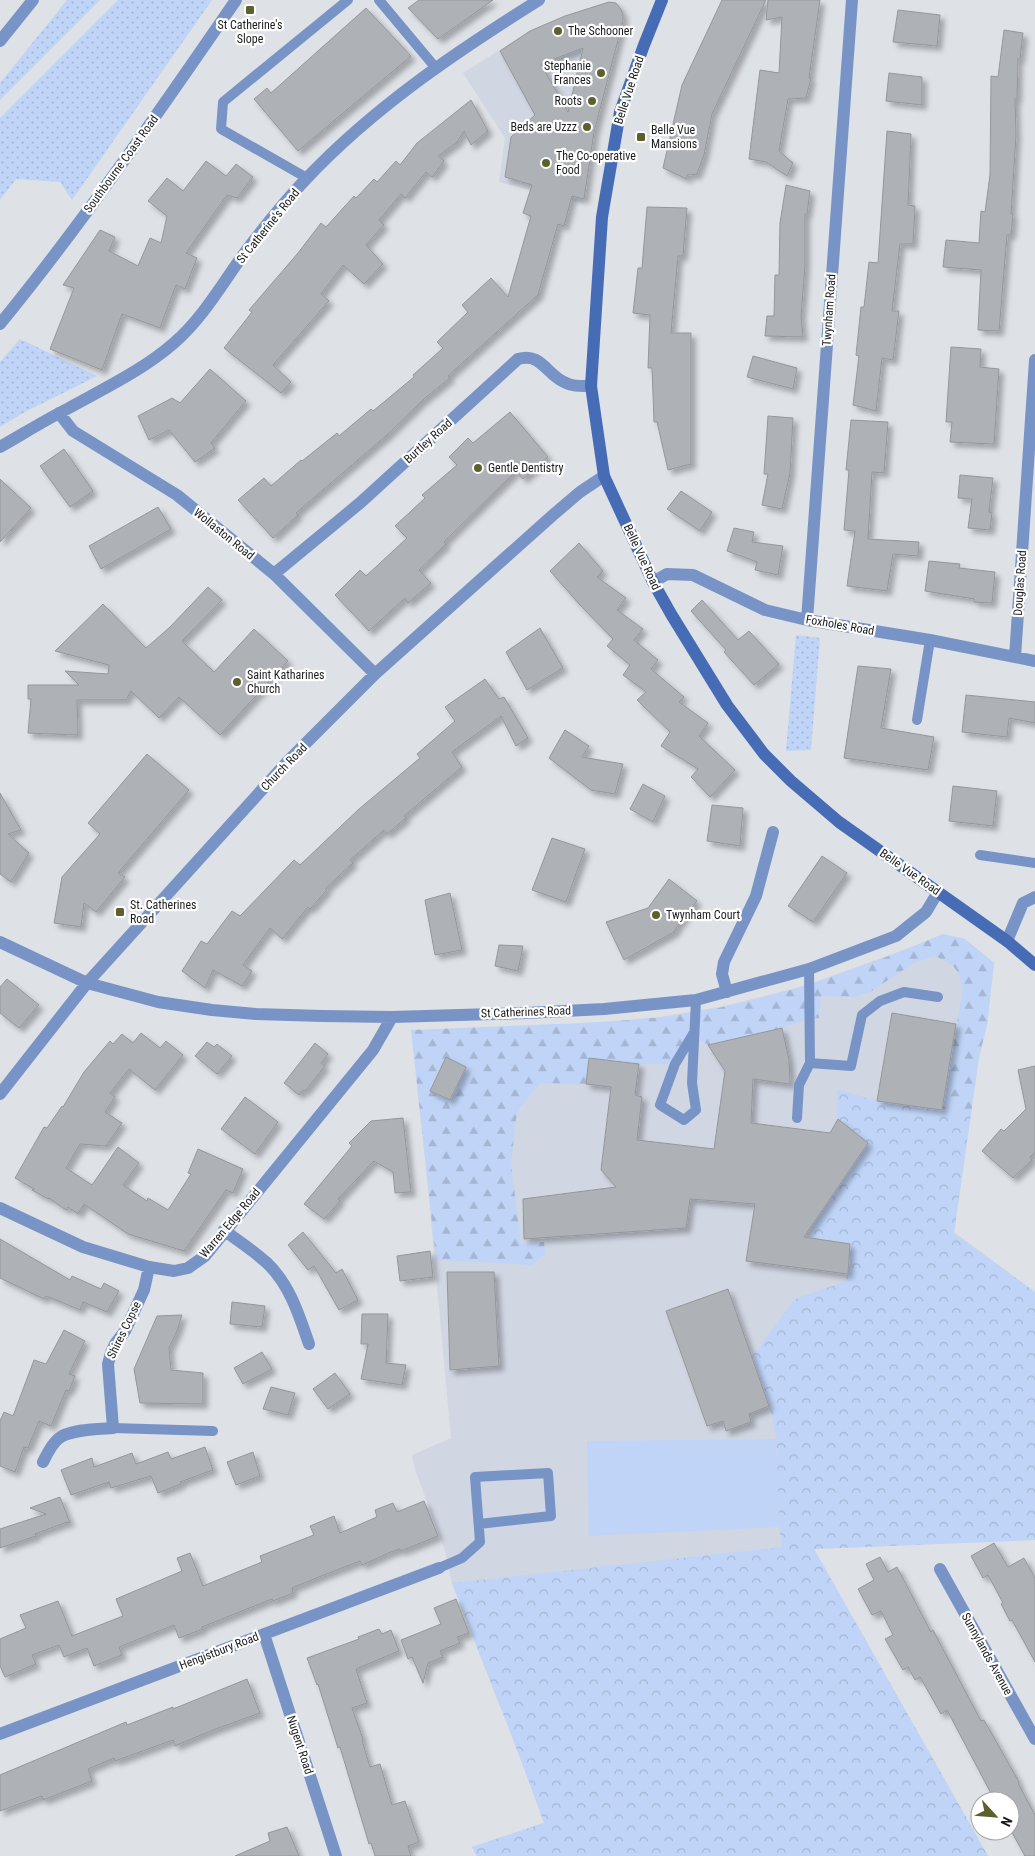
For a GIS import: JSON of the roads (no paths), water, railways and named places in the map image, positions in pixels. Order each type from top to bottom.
[{"type":"main road","name":"Belle Vue Road","points":[[662,0],[620,112],[602,217],[591,386],[604,476],[653,582],[727,705],[764,754],[791,781],[839,822],[1007,941],[1035,965]]},
{"type":"street","points":[[0,41],[33,0]]},
{"type":"street","name":"Southbourne Coast Road","points":[[0,324],[41,274],[100,195],[236,0]]},
{"type":"street","name":"St Catherine's Road","points":[[0,448],[59,413],[136,372],[174,343],[197,320],[246,252],[307,178],[370,118],[476,39],[539,0]]},
{"type":"street","name":"Twynham Road","points":[[807,620],[852,0]]},
{"type":"street","name":"Burtley Road","points":[[274,574],[360,503],[518,359],[528,356],[537,359],[555,377],[564,382],[574,386],[591,386]]},
{"type":"street","name":"Douglas Road","points":[[1015,657],[1032,450],[1035,360]]},
{"type":"street","name":"Wollaston Road","points":[[59,413],[72,432],[177,495],[274,574],[375,674]]},
{"type":"street","name":"Church Road","points":[[0,1094],[87,983],[288,761],[375,674],[553,515],[580,492],[604,476]]},
{"type":"street","name":"Foxholes Road","points":[[653,582],[667,574],[693,575],[765,610],[807,620],[930,640],[1035,661]]},
{"type":"street","points":[[727,992],[722,974],[724,962],[756,896],[773,832]]},
{"type":"street","name":"St Catherines Road","points":[[87,983],[158,1002],[256,1014],[392,1016],[536,1013],[604,1009],[696,1000],[809,969],[896,936],[926,912],[938,892]]},
{"type":"street","points":[[1007,941],[1024,903],[1035,897]]},
{"type":"street","points":[[0,942],[87,983]]},
{"type":"street","name":"Warren Edge Road","points":[[0,1208],[83,1247],[149,1267],[174,1271],[188,1268],[205,1256],[224,1230],[373,1050],[392,1016]]},
{"type":"street","points":[[224,1230],[267,1263],[277,1274],[288,1289],[310,1344]]},
{"type":"street","name":"Shires Copse","points":[[113,1428],[108,1364],[115,1344],[125,1332],[144,1290],[149,1267]]},
{"type":"street","points":[[42,1462],[51,1446],[60,1437],[85,1430],[113,1428]]},
{"type":"street","name":"Hengistbury Road","points":[[0,1734],[439,1568]]},
{"type":"street","name":"Sunnylands Avenue","points":[[940,1569],[1035,1739]]},
{"type":"street","name":"Nugent Road","points":[[264,1634],[336,1856]]},
{"type":"lane","points":[[307,178],[221,129],[223,102],[348,0]]},
{"type":"lane","points":[[378,0],[435,68]]},
{"type":"lane","points":[[917,720],[930,640]]},
{"type":"lane","points":[[980,855],[1035,863]]},
{"type":"lane","points":[[797,1118],[798,1085],[810,1063],[809,969]]},
{"type":"lane","points":[[810,1063],[851,1066],[862,1015],[880,1001],[904,992],[938,997]]},
{"type":"lane","points":[[693,1034],[675,1064],[660,1105],[684,1120],[696,1110],[692,1083],[696,1000]]},
{"type":"lane","points":[[113,1428],[213,1431]]},
{"type":"lane","points":[[439,1568],[462,1558],[480,1542],[475,1478],[548,1473],[551,1516],[479,1524]]},
{"type":"place","name":"St Catherine's Slope","points":[[250,10]]},
{"type":"place","name":"The Schooner","points":[[558,31]]},
{"type":"place","name":"Stephanie Frances","points":[[601,73]]},
{"type":"place","name":"Roots","points":[[592,101]]},
{"type":"place","name":"Beds are Uzzz","points":[[587,127]]},
{"type":"place","name":"Belle Vue Mansions","points":[[641,137]]},
{"type":"place","name":"The Co-operative Food","points":[[546,163]]},
{"type":"place","name":"Gentle Dentistry","points":[[478,468]]},
{"type":"place","name":"Saint Katharines Church","points":[[237,682]]},
{"type":"place","name":"St. Catherines Road","points":[[120,912]]},
{"type":"place","name":"Twynham Court","points":[[656,915]]}]
